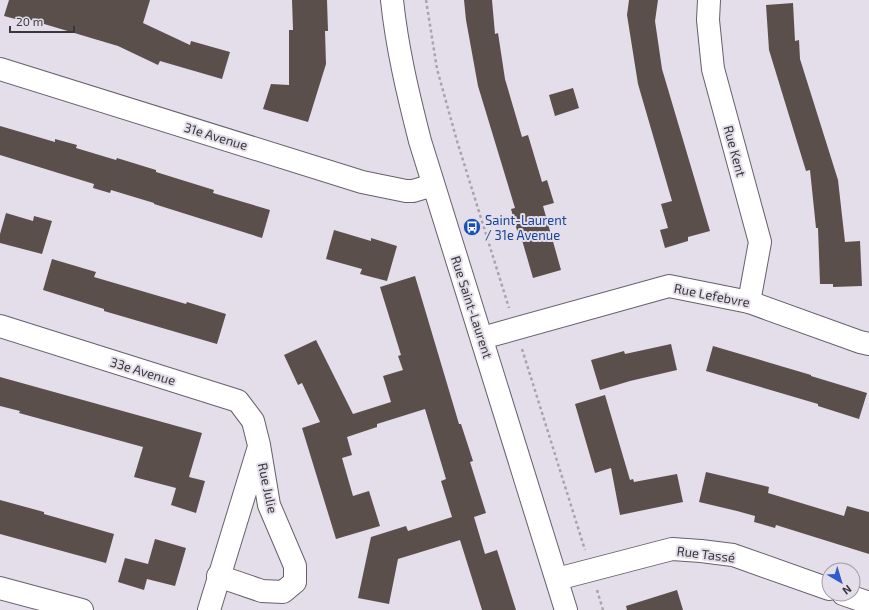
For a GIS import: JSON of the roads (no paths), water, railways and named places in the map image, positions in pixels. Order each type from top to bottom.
[{"type":"street","name":"Rue Saint-Laurent","points":[[392,0],[402,69],[433,185],[566,610]]},
{"type":"street","name":"Rue Kent","points":[[709,0],[708,20],[713,68],[760,242],[749,302]]},
{"type":"street","name":"31e Avenue","points":[[0,69],[362,182],[406,191],[413,191],[433,185]]},
{"type":"street","name":"Rue Lefebvre","points":[[482,338],[669,286],[749,302],[869,344]]},
{"type":"street","name":"33e Avenue","points":[[0,326],[238,401],[253,421],[259,445]]},
{"type":"street","name":"Rue Julie","points":[[218,576],[262,591],[282,592],[295,582],[295,566],[269,505],[259,445]]},
{"type":"street","name":"Rue Julie","points":[[209,610],[218,576],[259,445]]},
{"type":"street","name":"Rue Tassé","points":[[557,579],[672,549],[733,555],[821,586]]},
{"type":"street","points":[[0,588],[82,610]]},
{"type":"place","name":"Saint-Laurent / 31e Avenue","points":[[472,227]]}]
